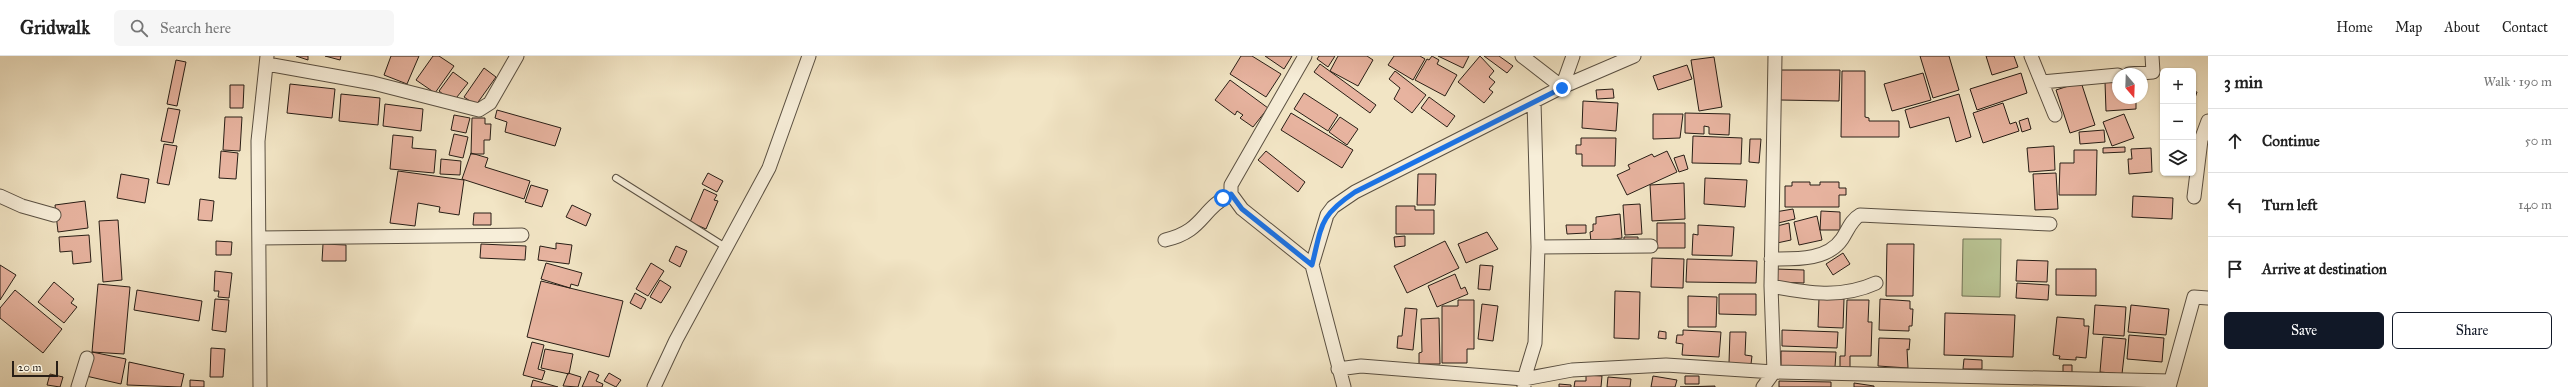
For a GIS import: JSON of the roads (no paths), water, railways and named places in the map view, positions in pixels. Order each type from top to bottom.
[{"type":"street","points":[[260,387],[258,141],[267,60],[373,83],[479,110],[490,103],[517,56]]},
{"type":"street","points":[[654,387],[676,340],[769,168],[809,56]]},
{"type":"street","points":[[1305,56],[1231,185],[1231,194],[1242,209],[1312,265]]},
{"type":"street","points":[[1522,56],[1562,88]]},
{"type":"street","points":[[1562,88],[1573,56]]},
{"type":"street","points":[[1344,387],[1338,369],[1312,265],[1322,226],[1333,207],[1355,192],[1534,102],[1634,56]]},
{"type":"street","points":[[1763,387],[1774,372],[1771,259],[1775,56]]},
{"type":"street","points":[[2031,56],[2055,115]]},
{"type":"street","points":[[2148,72],[2154,72],[2152,56]]},
{"type":"street","points":[[2042,82],[2112,76]]},
{"type":"street","points":[[1524,383],[1535,343],[1538,247],[1534,102]]},
{"type":"street","points":[[2194,197],[2201,140],[2208,121]]},
{"type":"street","points":[[1165,240],[1190,232],[1202,221],[1218,200],[1231,194]]},
{"type":"street","points":[[0,196],[54,215]]},
{"type":"street","points":[[1771,259],[1804,258],[1836,247],[1853,219],[1860,215],[2050,224]]},
{"type":"street","points":[[259,238],[522,235]]},
{"type":"street","points":[[1538,247],[1651,246]]},
{"type":"street","points":[[1771,286],[1800,292],[1845,294],[1876,284]]},
{"type":"street","points":[[1338,369],[1361,366],[1524,383],[1572,370],[1666,365],[1774,372],[2170,384],[2194,297],[2208,298]]},
{"type":"street","points":[[78,387],[87,358]]},
{"type":"lane","points":[[616,178],[727,248]]}]
